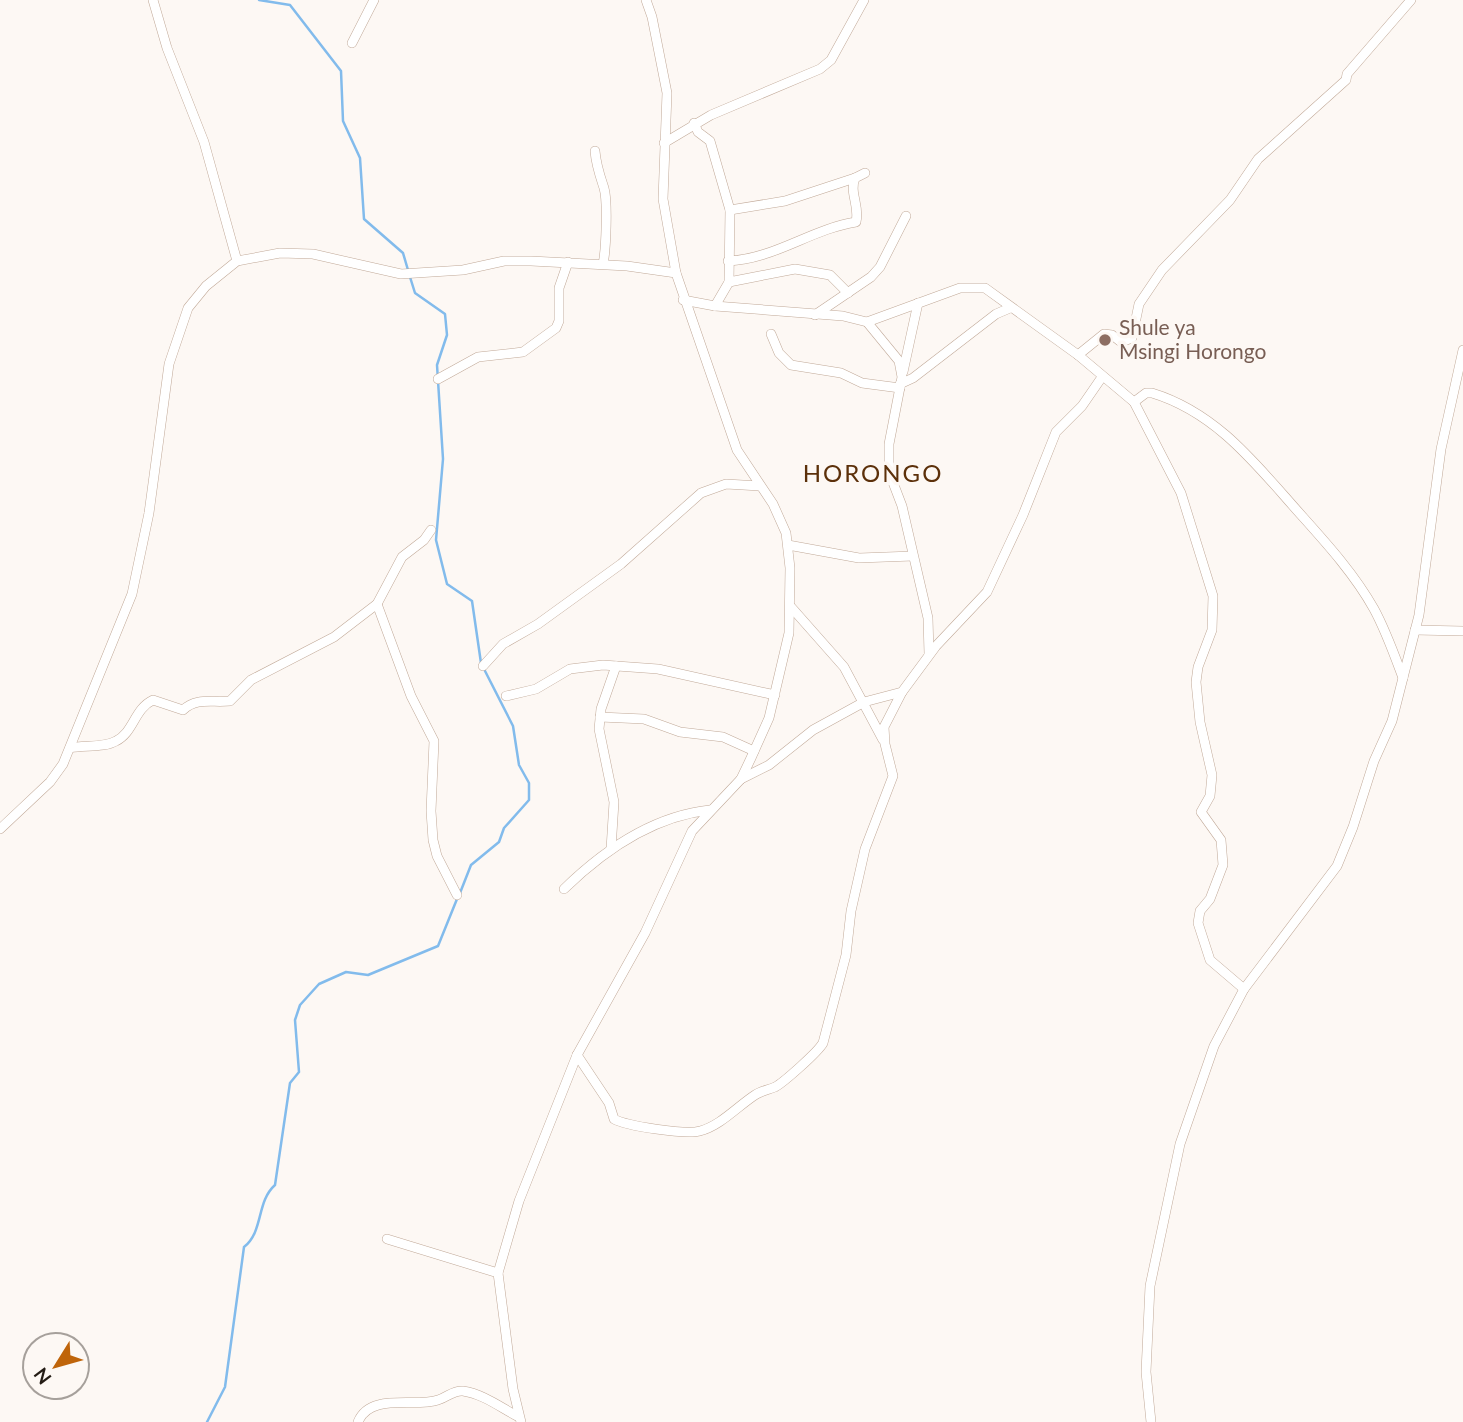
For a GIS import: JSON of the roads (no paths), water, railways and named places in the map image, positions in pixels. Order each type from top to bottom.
[{"type":"street","points":[[153,0],[167,48],[204,142],[237,261]]},
{"type":"street","points":[[352,43],[374,0]]},
{"type":"street","points":[[646,0],[652,17],[667,93],[663,199],[676,274],[732,440],[782,522],[788,545],[791,607],[789,633],[775,695],[741,779]]},
{"type":"street","points":[[664,143],[694,123],[820,69],[831,60],[864,0]]},
{"type":"street","points":[[1078,355],[1104,334],[1112,335],[1121,342],[1132,338],[1139,304],[1162,270],[1230,200],[1258,159],[1346,80],[1347,74],[1411,0]]},
{"type":"street","points":[[694,123],[698,132],[710,141],[730,210],[727,261],[729,282],[715,306]]},
{"type":"street","points":[[595,151],[599,178],[604,188],[605,229],[608,239],[603,264]]},
{"type":"street","points":[[730,210],[785,201],[865,173]]},
{"type":"street","points":[[727,261],[766,256],[832,226],[856,222],[857,210],[852,187],[855,178]]},
{"type":"street","points":[[815,315],[834,299],[860,287],[880,267],[906,216]]},
{"type":"street","points":[[0,829],[50,782],[70,748],[139,571],[174,346],[195,296],[237,261],[298,252],[401,274],[429,273],[504,261],[603,264],[676,274]]},
{"type":"street","points":[[438,379],[478,357],[523,352],[556,327],[559,321],[559,288],[568,262]]},
{"type":"street","points":[[729,282],[795,269],[830,275],[848,293]]},
{"type":"street","points":[[683,300],[715,306],[843,316],[867,322],[960,288],[980,287],[990,290],[1010,308],[1024,314],[1134,402],[1181,493],[1211,583],[1214,617],[1196,682],[1212,790],[1200,813],[1221,840],[1223,865],[1210,899],[1200,911],[1198,919],[1210,960],[1244,989]]},
{"type":"street","points":[[918,303],[888,457],[889,472],[902,506],[928,618],[929,654]]},
{"type":"street","points":[[771,334],[779,353],[791,365],[841,373],[862,383],[901,383],[913,378],[996,314],[1010,308]]},
{"type":"street","points":[[867,322],[896,355],[901,383]]},
{"type":"street","points":[[1151,1422],[1147,1343],[1150,1286],[1180,1144],[1202,1076],[1244,989],[1337,866],[1353,827],[1374,761],[1392,721],[1415,631],[1441,449],[1463,350]]},
{"type":"street","points":[[884,744],[886,718],[929,654],[987,592],[1023,515],[1056,432],[1082,406],[1102,377]]},
{"type":"street","points":[[1134,402],[1146,393],[1152,393],[1193,411],[1220,429],[1259,466],[1356,580],[1387,634],[1403,678]]},
{"type":"street","points":[[482,666],[503,644],[538,624],[621,564],[701,493],[726,484],[760,486]]},
{"type":"street","points":[[70,748],[108,744],[118,740],[127,732],[142,705],[153,700],[183,710],[190,703],[230,701],[251,680],[334,637],[377,604],[402,557],[424,540],[431,530]]},
{"type":"street","points":[[788,545],[859,558],[913,556]]},
{"type":"street","points":[[377,604],[408,688],[434,741],[431,811],[433,840],[437,856],[457,895]]},
{"type":"street","points":[[577,1055],[609,1103],[614,1119],[627,1124],[695,1131],[711,1126],[758,1093],[781,1084],[823,1044],[846,955],[851,911],[865,849],[893,776],[884,744],[844,667],[791,607]]},
{"type":"street","points":[[1415,631],[1463,632]]},
{"type":"street","points":[[506,696],[536,689],[570,669],[616,666],[658,668],[775,695]]},
{"type":"street","points":[[611,849],[614,802],[600,740],[600,717],[616,666]]},
{"type":"street","points":[[519,1419],[499,1299],[498,1273],[519,1201],[577,1055],[645,933],[692,831],[741,779],[769,765],[813,730],[863,702],[902,692]]},
{"type":"street","points":[[600,717],[644,719],[680,732],[723,737],[754,751]]},
{"type":"street","points":[[564,889],[623,840],[684,813],[710,810]]},
{"type":"street","points":[[387,1239],[498,1273]]},
{"type":"street","points":[[358,1422],[362,1415],[379,1405],[437,1401],[459,1390],[479,1395],[519,1419]]},
{"type":"waterway","points":[[259,0],[290,5],[341,71],[343,121],[360,158],[364,219],[403,253],[408,270]]},
{"type":"waterway","points":[[410,277],[415,293],[445,314],[447,335],[437,365],[443,459],[436,540],[447,584],[472,601],[481,663]]},
{"type":"waterway","points":[[460,893],[471,865],[499,842],[504,828],[529,800],[529,783],[519,765],[513,726],[484,669]]},
{"type":"waterway","points":[[207,1422],[225,1387],[244,1247],[255,1233],[265,1200],[275,1185],[290,1083],[299,1072],[295,1020],[300,1005],[319,984],[346,972],[368,975],[438,946],[457,899]]},
{"type":"place","name":"Shule ya Msingi Horongo","points":[[1105,340]]},
{"type":"district","name":"HORONGO","points":[[873,474]]}]
